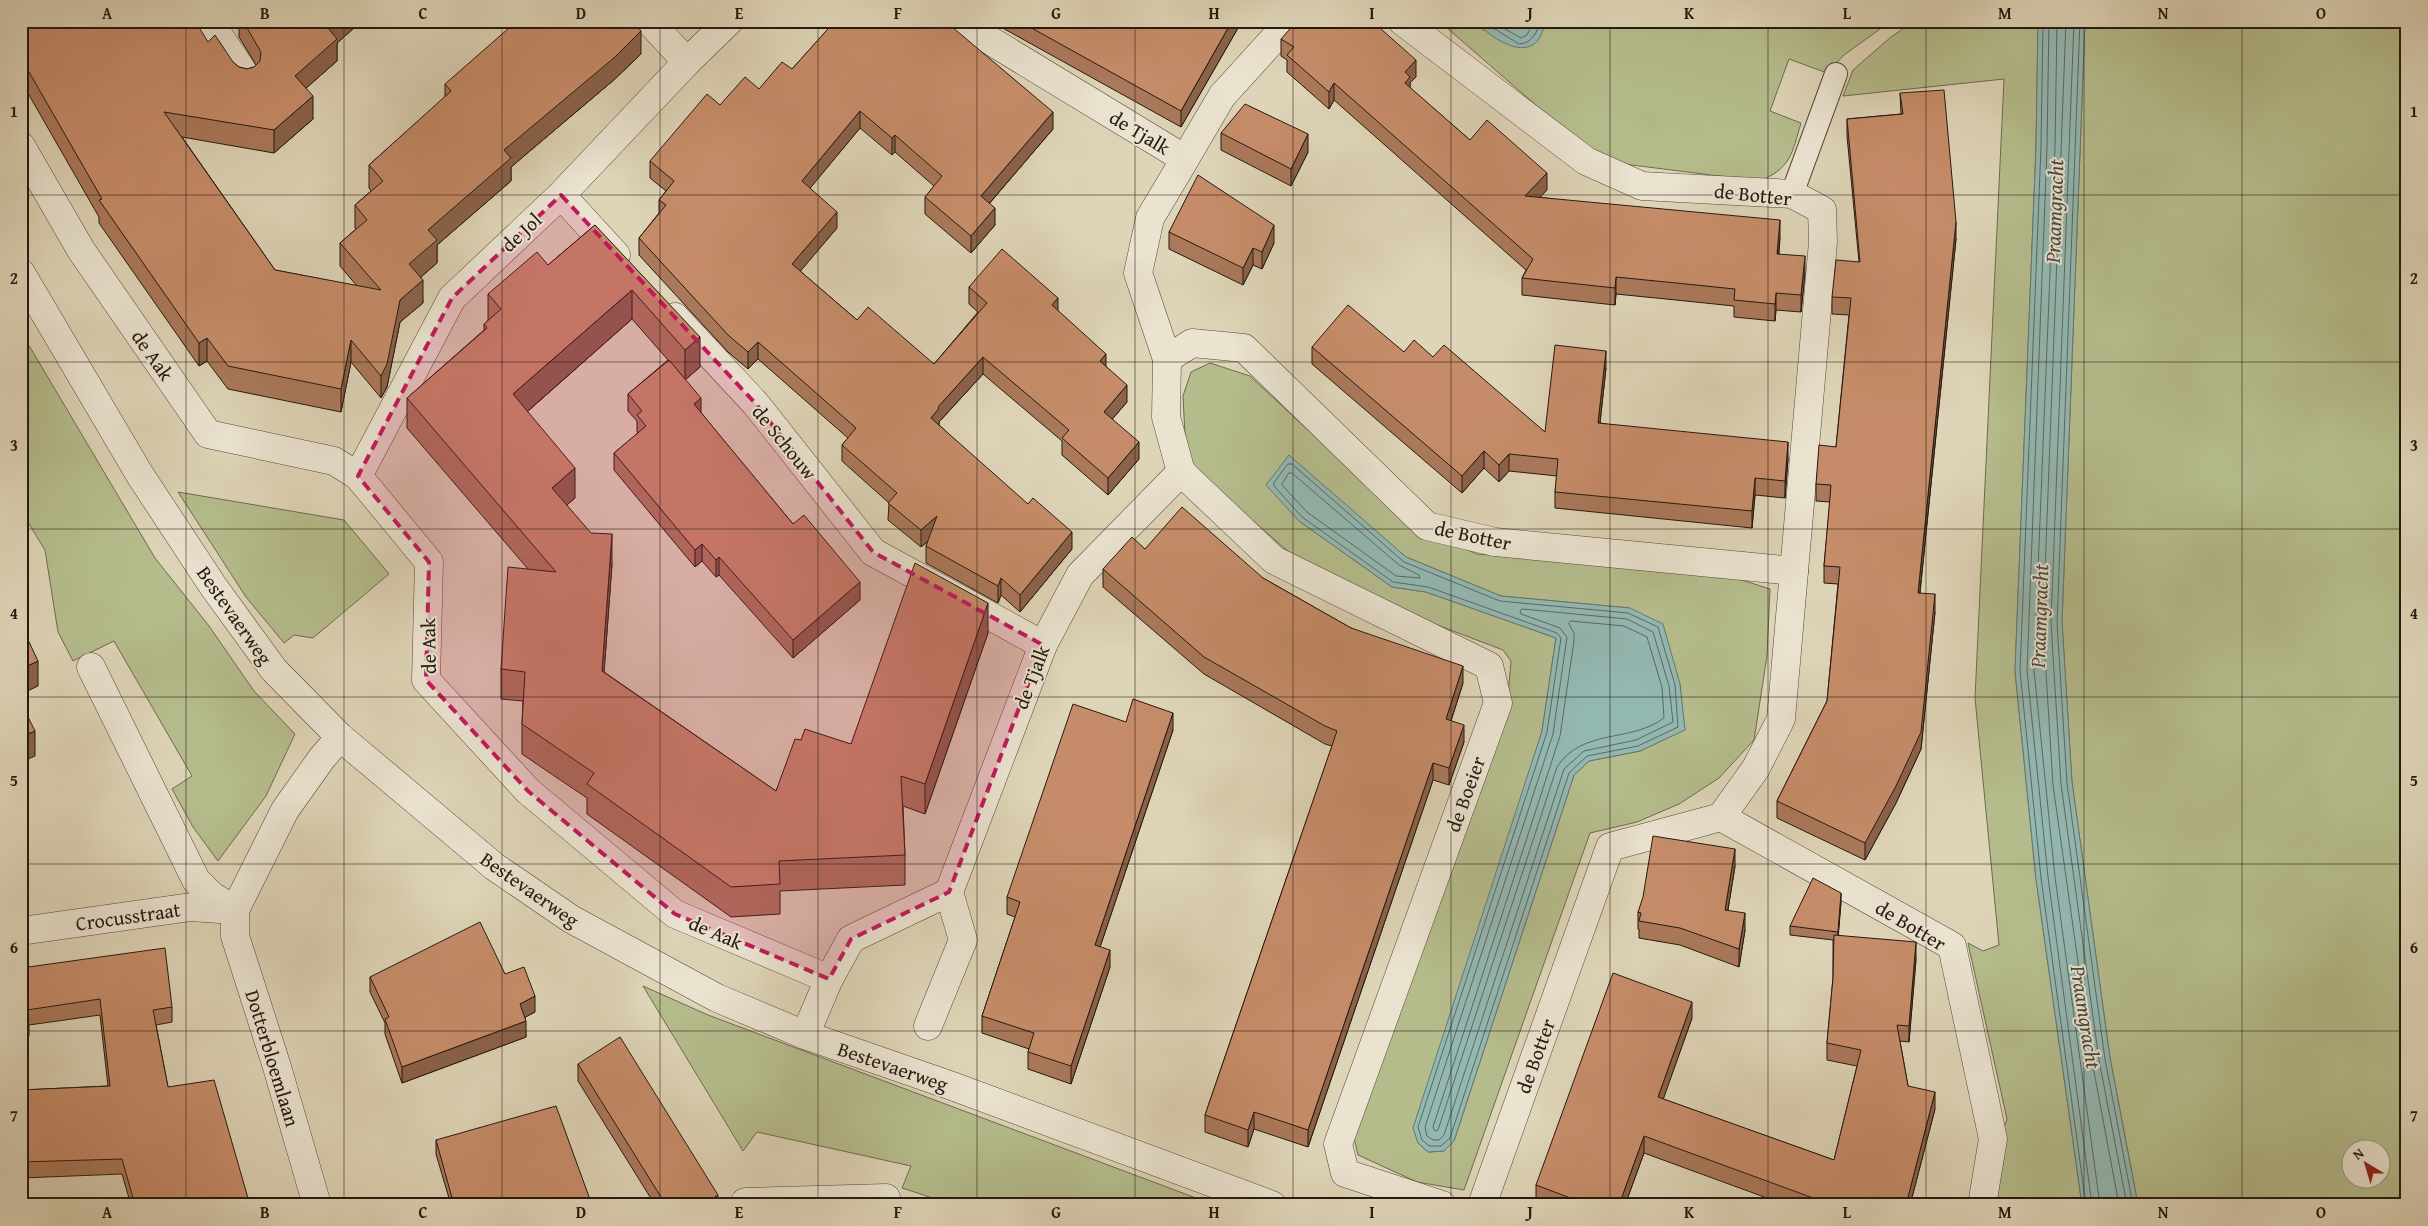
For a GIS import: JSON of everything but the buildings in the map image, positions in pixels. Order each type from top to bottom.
[{"type":"street","points":[[209,21],[246,76]]},
{"type":"street","points":[[648,21],[686,62]]},
{"type":"street","name":"de Jol","points":[[358,476],[452,298],[561,195],[686,62],[729,21]]},
{"type":"street","name":"de Tjalk","points":[[965,26],[1184,159],[1222,96],[1290,21]]},
{"type":"street","name":"de Botter","points":[[1402,21],[1586,161],[1642,186],[1792,194],[1822,210],[1823,242],[1781,719],[1756,768],[1721,817],[1610,847],[1482,1205]]},
{"type":"street","name":"de Aak","points":[[21,146],[81,250],[208,434],[334,460],[358,476],[429,562],[426,680],[528,791],[674,914],[830,979]]},
{"type":"street","points":[[1181,472],[1166,418],[1167,360],[1138,273],[1150,218],[1184,159]]},
{"type":"street","points":[[561,195],[634,274]]},
{"type":"street","name":"Bestevaerweg","points":[[21,273],[140,475],[213,586],[274,670],[340,737],[495,867],[571,919],[718,998],[805,1035],[952,1086],[1272,1205]]},
{"type":"street","name":"de Schouw","points":[[654,296],[755,403],[873,552],[1043,645]]},
{"type":"street","name":"de Botter","points":[[1167,360],[1192,343],[1244,348],[1427,526],[1495,542],[1794,572]]},
{"type":"street","name":"de Tjalk","points":[[949,892],[1043,645],[1080,575],[1181,472]]},
{"type":"street","name":"de Boeier","points":[[1181,472],[1274,560],[1489,666],[1498,703],[1338,1144],[1344,1173],[1442,1205]]},
{"type":"street","points":[[91,667],[196,880],[212,896],[235,910]]},
{"type":"street","name":"Dotterbloemlaan","points":[[317,1205],[277,1067],[235,936],[235,910],[285,810],[322,758],[340,737]]},
{"type":"street","name":"de Botter","points":[[1721,817],[1952,946],[1993,1139],[1982,1205]]},
{"type":"street","points":[[805,1035],[830,979],[851,939],[949,892],[963,940],[928,1026]]},
{"type":"street","name":"Crocusstraat","points":[[21,931],[191,907],[235,910]]},
{"type":"street","points":[[744,1205],[746,1202],[886,1198]]},
{"type":"lane","points":[[1792,194],[1836,74]]},
{"type":"highlighted area","points":[[561,195],[755,403],[873,552],[1043,645],[949,892],[851,939],[829,979],[675,914],[528,791],[426,680],[429,562],[358,476],[452,298]]},
{"type":"green space","points":[[1439,21],[1475,21],[1483,30],[1544,29],[1545,21],[1891,21],[1844,55],[1827,73],[1789,59],[1770,111],[1801,123],[1789,159],[1778,171],[1759,181],[1608,162],[1584,147]]},
{"type":"green space","points":[[1914,21],[2038,21],[2036,147],[2015,671],[2036,879],[2082,1205],[1977,1205],[2007,1119],[1968,943],[1983,951],[1999,945],[1975,698],[2004,79],[1843,96],[1853,70],[1891,37]]},
{"type":"green space","points":[[2085,21],[2407,21],[2407,1205],[2138,1205],[2110,1058],[2072,782],[2062,622]]},
{"type":"green space","points":[[21,332],[155,558],[209,626],[254,691],[295,734],[266,796],[218,861],[193,827],[172,789],[192,776],[114,641],[73,661],[58,632],[45,550],[21,511]]},
{"type":"green space","points":[[1210,363],[1250,376],[1413,528],[1477,554],[1723,574],[1770,589],[1767,656],[1754,740],[1719,778],[1679,804],[1637,822],[1590,833],[1464,1190],[1417,1182],[1358,1155],[1353,1133],[1507,707],[1511,661],[1503,650],[1348,591],[1308,569],[1203,477],[1186,455],[1183,396],[1191,372]],"holes":[[[1349,509],[1406,557],[1501,596],[1630,608],[1680,684],[1684,730],[1640,751],[1589,761],[1574,775],[1454,1141],[1444,1151],[1428,1152],[1418,1143],[1542,731],[1556,638],[1426,592],[1392,587],[1299,521]]]},
{"type":"green space","points":[[178,492],[344,520],[389,574],[313,638],[294,635],[284,643],[246,597]]},
{"type":"green space","points":[[643,986],[708,1015],[1212,1204],[954,1205],[902,1188],[911,1166],[757,1132],[743,1151]]},
{"type":"water","points":[[1475,21],[1545,21],[1541,35],[1534,44],[1525,47],[1515,47],[1494,37]]},
{"type":"water","name":"Praamgracht","points":[[2038,21],[2085,21],[2062,622],[2072,782],[2110,1058],[2138,1205],[2082,1205],[2036,879],[2015,671],[2036,147]]},
{"type":"water","points":[[1289,455],[1406,557],[1501,596],[1630,608],[1663,624],[1680,684],[1685,730],[1640,751],[1589,761],[1574,775],[1454,1141],[1444,1151],[1428,1152],[1418,1143],[1413,1128],[1542,731],[1556,638],[1426,592],[1392,587],[1299,521],[1266,485]]}]
